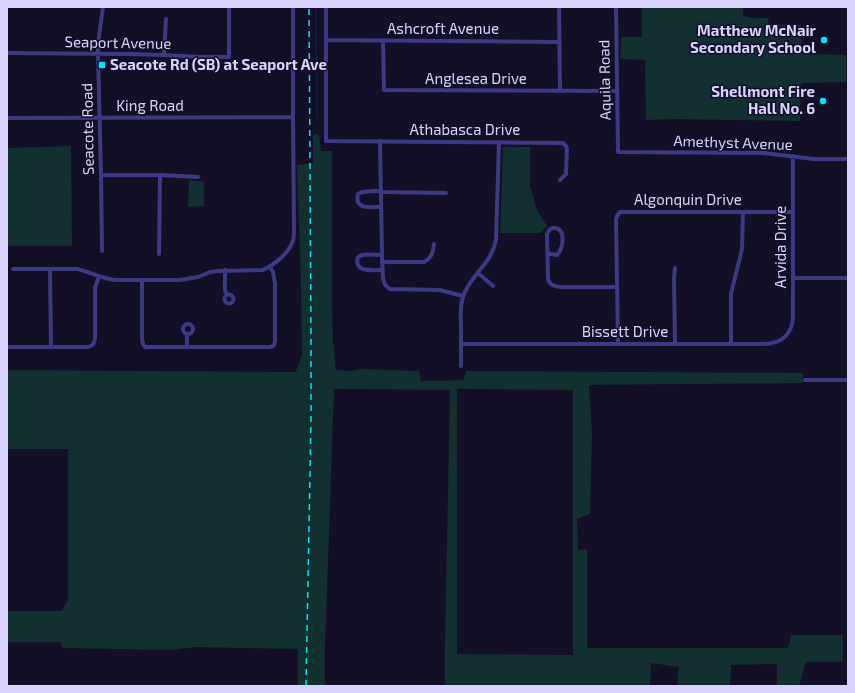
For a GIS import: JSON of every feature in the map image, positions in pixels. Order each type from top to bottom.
[{"type":"street","name":"Seacote Road","points":[[102,251],[98,44],[103,7]]},
{"type":"street","name":"Seaport Avenue","points":[[7,53],[229,57],[229,7]]},
{"type":"street","points":[[13,269],[77,269],[87,271],[108,280],[180,280],[198,277],[210,272],[225,270],[263,270],[270,267],[286,252],[292,244],[294,238],[293,7]]},
{"type":"street","points":[[326,7],[326,40]]},
{"type":"street","points":[[559,7],[560,91]]},
{"type":"street","name":"Aquila Road","points":[[616,7],[618,152]]},
{"type":"street","points":[[164,55],[166,19]]},
{"type":"street","name":"Ashcroft Avenue","points":[[326,40],[559,42]]},
{"type":"street","name":"Athabasca Drive","points":[[326,40],[326,141],[560,142],[564,144],[567,149],[566,174],[560,180]]},
{"type":"street","name":"Anglesea Drive","points":[[383,40],[384,90],[617,91]]},
{"type":"street","name":"King Road","points":[[7,118],[293,117]]},
{"type":"street","points":[[380,141],[382,262],[384,283],[386,287],[390,289],[440,290],[463,296]]},
{"type":"street","points":[[461,366],[461,306],[463,296],[470,283],[490,257],[496,240],[498,142]]},
{"type":"street","name":"Amethyst Avenue","points":[[618,152],[758,152],[814,159],[848,159]]},
{"type":"street","name":"Arvida Drive","points":[[786,336],[793,323],[793,156]]},
{"type":"street","points":[[101,175],[160,175],[198,177]]},
{"type":"street","points":[[159,254],[160,175]]},
{"type":"street","points":[[381,207],[363,206],[358,204],[358,194],[362,192],[375,191],[446,193]]},
{"type":"street","name":"Algonquin Drive","points":[[618,343],[616,219],[620,212],[792,212]]},
{"type":"street","points":[[731,344],[731,294],[742,249],[743,212]]},
{"type":"street","points":[[548,252],[550,254],[557,255],[562,248],[562,233],[557,228],[552,228],[548,232],[548,252],[548,279],[550,284],[553,286],[617,287]]},
{"type":"street","points":[[382,262],[424,262],[429,259],[432,254],[434,244]]},
{"type":"street","points":[[382,255],[361,256],[358,258],[357,263],[359,267],[363,269],[383,270]]},
{"type":"street","points":[[142,280],[143,345],[150,347],[268,347],[274,345],[275,342],[275,278],[270,267]]},
{"type":"street","points":[[675,268],[675,344]]},
{"type":"street","points":[[50,270],[51,347]]},
{"type":"street","points":[[225,270],[225,290],[227,295]]},
{"type":"street","points":[[478,273],[493,286]]},
{"type":"street","points":[[7,347],[92,346],[95,339],[95,288],[99,276]]},
{"type":"street","points":[[793,278],[848,278]]},
{"type":"street","points":[[187,334],[187,347]]},
{"type":"street","name":"Bissett Drive","points":[[461,344],[769,344],[786,336]]},
{"type":"street","points":[[805,380],[848,380]]},
{"type":"green space","points":[[642,7],[743,7],[743,16],[752,18],[768,18],[769,25],[801,25],[802,54],[846,55],[846,82],[801,83],[800,121],[646,120],[645,60],[620,59],[621,37],[642,37]]},
{"type":"green space","points":[[319,134],[321,151],[332,151],[332,302],[333,341],[336,370],[351,371],[361,369],[419,371],[421,381],[463,380],[466,371],[803,373],[803,383],[589,385],[592,432],[590,514],[577,519],[578,550],[587,549],[587,648],[788,648],[791,635],[843,635],[843,662],[806,662],[799,686],[777,686],[777,664],[731,665],[730,686],[677,686],[679,667],[651,663],[650,686],[445,686],[450,390],[334,389],[325,686],[298,686],[298,649],[195,647],[172,650],[62,648],[61,642],[7,642],[7,611],[62,611],[68,599],[68,449],[7,449],[7,370],[297,372],[296,371],[302,355],[297,165],[313,163],[313,135]],"holes":[[[457,389],[573,390],[573,655],[457,654]]]},
{"type":"green space","points":[[71,146],[72,246],[7,246],[7,148]]},
{"type":"green space","points":[[503,147],[530,147],[530,186],[537,210],[547,226],[541,233],[500,233]]},
{"type":"green space","points":[[189,180],[204,182],[204,206],[188,207]]},
{"type":"waterway","points":[[316,7],[317,121]]},
{"type":"railway","points":[[306,686],[311,421],[309,7]]},
{"type":"place","name":"Matthew McNair Secondary School","points":[[824,40]]},
{"type":"place","name":"Seacote Rd (SB) at Seaport Ave","points":[[102,65]]},
{"type":"place","name":"Shellmont Fire Hall No. 6","points":[[823,101]]}]
